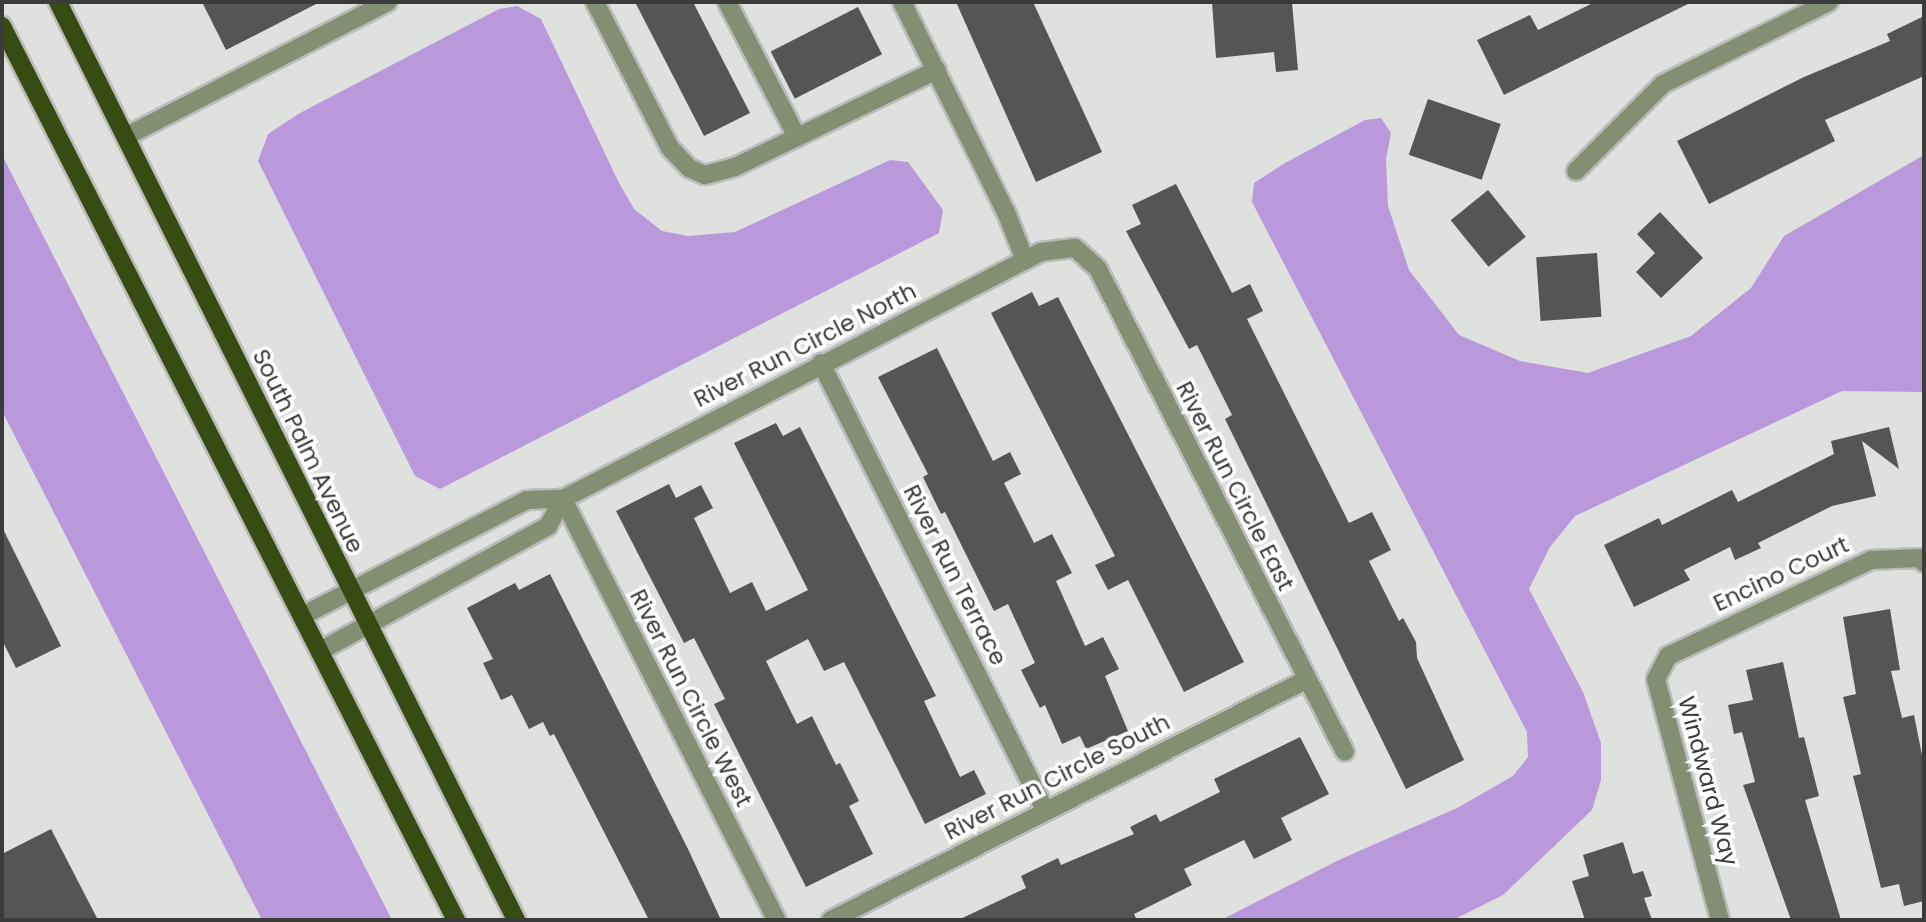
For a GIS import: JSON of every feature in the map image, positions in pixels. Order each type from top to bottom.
[{"type":"main road","name":"South Palm Avenue","points":[[58,2],[127,136],[367,627],[516,920]]},
{"type":"main road","points":[[2,26],[456,920]]},
{"type":"street","points":[[127,136],[388,2]]},
{"type":"street","points":[[595,2],[670,148],[689,168],[705,175],[735,167],[937,70]]},
{"type":"street","points":[[727,2],[797,137]]},
{"type":"street","points":[[902,2],[937,70],[1025,260]]},
{"type":"street","points":[[1576,171],[1663,84],[1829,2]]},
{"type":"street","name":"River Run Circle North","points":[[302,616],[527,500],[563,499],[821,363],[1041,252],[1075,248]]},
{"type":"street","name":"River Run Circle East","points":[[1075,248],[1098,270],[1345,752]]},
{"type":"street","name":"River Run Terrace","points":[[821,363],[1045,810]]},
{"type":"street","name":"River Run Circle North","points":[[320,652],[548,526],[563,499]]},
{"type":"street","name":"River Run Circle West","points":[[563,499],[776,920]]},
{"type":"street","name":"Encino Court","points":[[1668,656],[1871,560],[1922,560]]},
{"type":"street","name":"Windward Way","points":[[1668,656],[1656,679],[1720,920]]},
{"type":"street","name":"River Run Circle South","points":[[831,920],[1306,680]]},
{"type":"shaded area","points":[[517,6],[541,19],[619,183],[634,209],[662,231],[688,236],[735,232],[890,160],[908,162],[943,210],[939,233],[440,489],[415,476],[258,161],[268,134],[300,113],[499,9]]},
{"type":"shaded area","points":[[1381,118],[1391,133],[1386,159],[1388,206],[1409,270],[1459,335],[1520,361],[1588,373],[1691,336],[1751,288],[1784,236],[1924,155],[1924,392],[1842,391],[1575,516],[1550,547],[1529,589],[1583,692],[1601,743],[1601,780],[1592,810],[1503,895],[1453,920],[1221,920],[1341,859],[1457,808],[1513,776],[1528,757],[1527,732],[1252,202],[1254,183],[1365,120]]},
{"type":"shaded area","points":[[2,155],[392,920],[262,920],[2,411]]},
{"type":"building","points":[[202,2],[320,2],[226,50]]},
{"type":"building","points":[[635,2],[693,2],[750,113],[704,136]]},
{"type":"building","points":[[956,2],[1033,2],[1102,152],[1036,182]]},
{"type":"building","points":[[1212,2],[1292,2],[1298,70],[1276,72],[1274,52],[1216,58]]},
{"type":"building","points":[[1595,2],[1692,2],[1504,95],[1477,40],[1530,15],[1538,30]]},
{"type":"building","points":[[858,7],[882,54],[795,99],[771,51]]},
{"type":"building","points":[[1924,16],[1924,76],[1825,120],[1835,141],[1709,204],[1677,141],[1804,77],[1890,41],[1887,34]]},
{"type":"building","points":[[1428,99],[1501,124],[1482,180],[1409,155]]},
{"type":"building","points":[[1176,184],[1232,293],[1250,284],[1263,311],[1247,319],[1349,523],[1372,512],[1391,550],[1369,561],[1399,621],[1403,618],[1416,642],[1417,658],[1464,760],[1406,789],[1225,419],[1232,415],[1197,345],[1189,349],[1126,231],[1141,224],[1132,205]]},
{"type":"building","points":[[1488,190],[1526,237],[1488,267],[1451,220]]},
{"type":"building","points":[[1660,212],[1703,258],[1661,298],[1636,272],[1655,253],[1637,234]]},
{"type":"building","points":[[1597,253],[1601,317],[1541,321],[1536,257]]},
{"type":"building","points":[[1032,292],[1039,306],[1058,297],[1244,662],[1184,692],[1128,580],[1108,590],[1095,565],[1115,556],[991,313]]},
{"type":"building","points":[[937,348],[993,461],[1010,452],[1021,474],[1004,483],[1034,543],[1052,534],[1072,573],[1056,581],[1085,646],[1103,637],[1119,669],[1105,676],[1128,731],[1086,749],[1080,736],[1062,744],[1045,705],[1040,708],[1021,670],[1035,663],[1008,604],[994,611],[945,512],[941,514],[923,477],[928,474],[878,377]]},
{"type":"building","points":[[776,423],[783,436],[800,427],[936,696],[924,701],[960,777],[974,770],[986,794],[925,824],[844,662],[824,671],[808,639],[766,661],[797,724],[812,716],[836,765],[840,763],[859,801],[849,806],[873,854],[806,887],[714,704],[725,699],[694,638],[684,643],[616,511],[669,484],[676,498],[701,485],[713,508],[694,518],[730,593],[752,582],[766,611],[808,590],[734,443]]},
{"type":"building","points":[[1889,427],[1899,469],[1862,441],[1876,496],[1832,506],[1758,543],[1761,548],[1735,560],[1730,547],[1684,570],[1690,580],[1634,607],[1604,545],[1659,518],[1662,525],[1732,490],[1738,502],[1834,454],[1831,441]]},
{"type":"building","points":[[2,527],[61,646],[16,668],[2,640]]},
{"type":"building","points":[[550,574],[721,920],[649,920],[554,734],[550,736],[543,722],[529,729],[512,695],[501,700],[483,663],[493,659],[467,608],[515,583],[519,590]]},
{"type":"building","points":[[1890,609],[1900,670],[1891,671],[1902,718],[1914,715],[1924,765],[1924,901],[1904,906],[1899,884],[1881,888],[1853,776],[1861,774],[1843,697],[1856,694],[1843,617]]},
{"type":"building","points":[[1783,662],[1799,738],[1804,737],[1819,796],[1805,800],[1841,920],[1791,920],[1743,785],[1755,782],[1742,732],[1734,734],[1728,705],[1753,700],[1746,670]]},
{"type":"building","points":[[1300,737],[1329,794],[1281,818],[1292,840],[1254,859],[1244,840],[1184,869],[1192,885],[1134,914],[1137,920],[958,920],[1026,888],[1021,876],[1058,858],[1061,865],[1134,834],[1130,827],[1156,814],[1160,822],[1220,792],[1214,779]]},
{"type":"building","points":[[51,829],[98,920],[2,920],[2,854]]},
{"type":"building","points":[[1623,842],[1633,874],[1643,871],[1652,896],[1644,898],[1652,920],[1585,920],[1572,881],[1589,876],[1583,855]]}]
